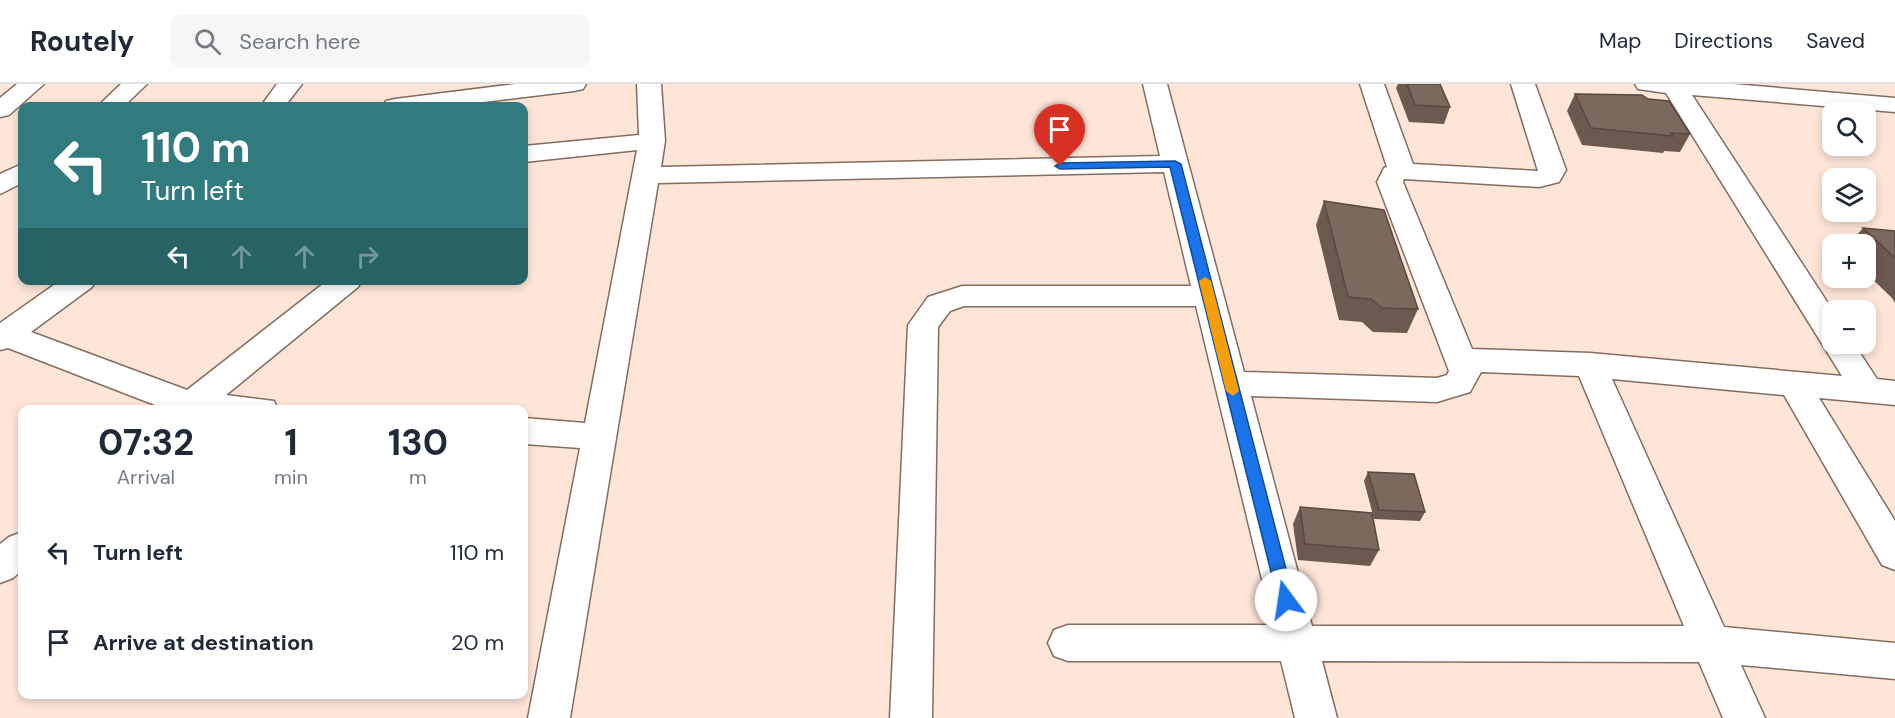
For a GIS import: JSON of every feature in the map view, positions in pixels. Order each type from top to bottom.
[{"type":"street","points":[[0,110],[32,84]]},
{"type":"street","points":[[115,102],[135,84]]},
{"type":"street","points":[[276,102],[290,84]]},
{"type":"street","points":[[428,102],[574,84]]},
{"type":"street","points":[[549,718],[652,141],[649,84]]},
{"type":"street","points":[[1155,84],[1316,718]]},
{"type":"street","points":[[1372,84],[1402,171]]},
{"type":"street","points":[[1231,384],[1437,390],[1459,384],[1465,371],[1390,182],[1393,174],[1402,171],[1539,179],[1550,176],[1553,170],[1523,84]]},
{"type":"street","points":[[1647,84],[1856,93],[1895,105]]},
{"type":"street","points":[[1674,85],[1822,319]]},
{"type":"street","points":[[528,154],[652,141]]},
{"type":"street","points":[[646,175],[1175,164]]},
{"type":"street","points":[[0,186],[18,175]]},
{"type":"street","points":[[3,337],[75,285]]},
{"type":"street","points":[[191,405],[342,285]]},
{"type":"street","points":[[911,718],[923,324],[939,304],[962,296],[1208,296]]},
{"type":"street","points":[[3,337],[183,405]]},
{"type":"street","points":[[1847,354],[1881,392]]},
{"type":"street","points":[[1461,360],[1590,365],[1881,392]]},
{"type":"street","points":[[1590,365],[1744,718]]},
{"type":"street","points":[[1794,384],[1895,554]]},
{"type":"street","points":[[528,431],[600,437]]},
{"type":"street","points":[[0,567],[18,551]]},
{"type":"street","points":[[1068,643],[1712,644],[1895,661]]},
{"type":"building","points":[[1407,84],[1440,84],[1450,107],[1415,105]]},
{"type":"building","points":[[1575,94],[1642,95],[1648,99],[1669,101],[1690,134],[1671,133],[1673,136],[1591,128]]},
{"type":"building","points":[[1324,201],[1384,210],[1418,309],[1382,308],[1371,299],[1348,297]]},
{"type":"building","points":[[1863,228],[1895,231],[1895,258],[1876,240],[1876,234],[1869,234]]},
{"type":"building","points":[[1368,472],[1414,474],[1425,512],[1379,510]]},
{"type":"building","points":[[1300,507],[1372,513],[1379,550],[1305,544]]},
{"type":"slow traffic","points":[[1205,281],[1233,391]]},
{"type":"route","points":[[1060,166],[1175,164],[1286,600]]}]
